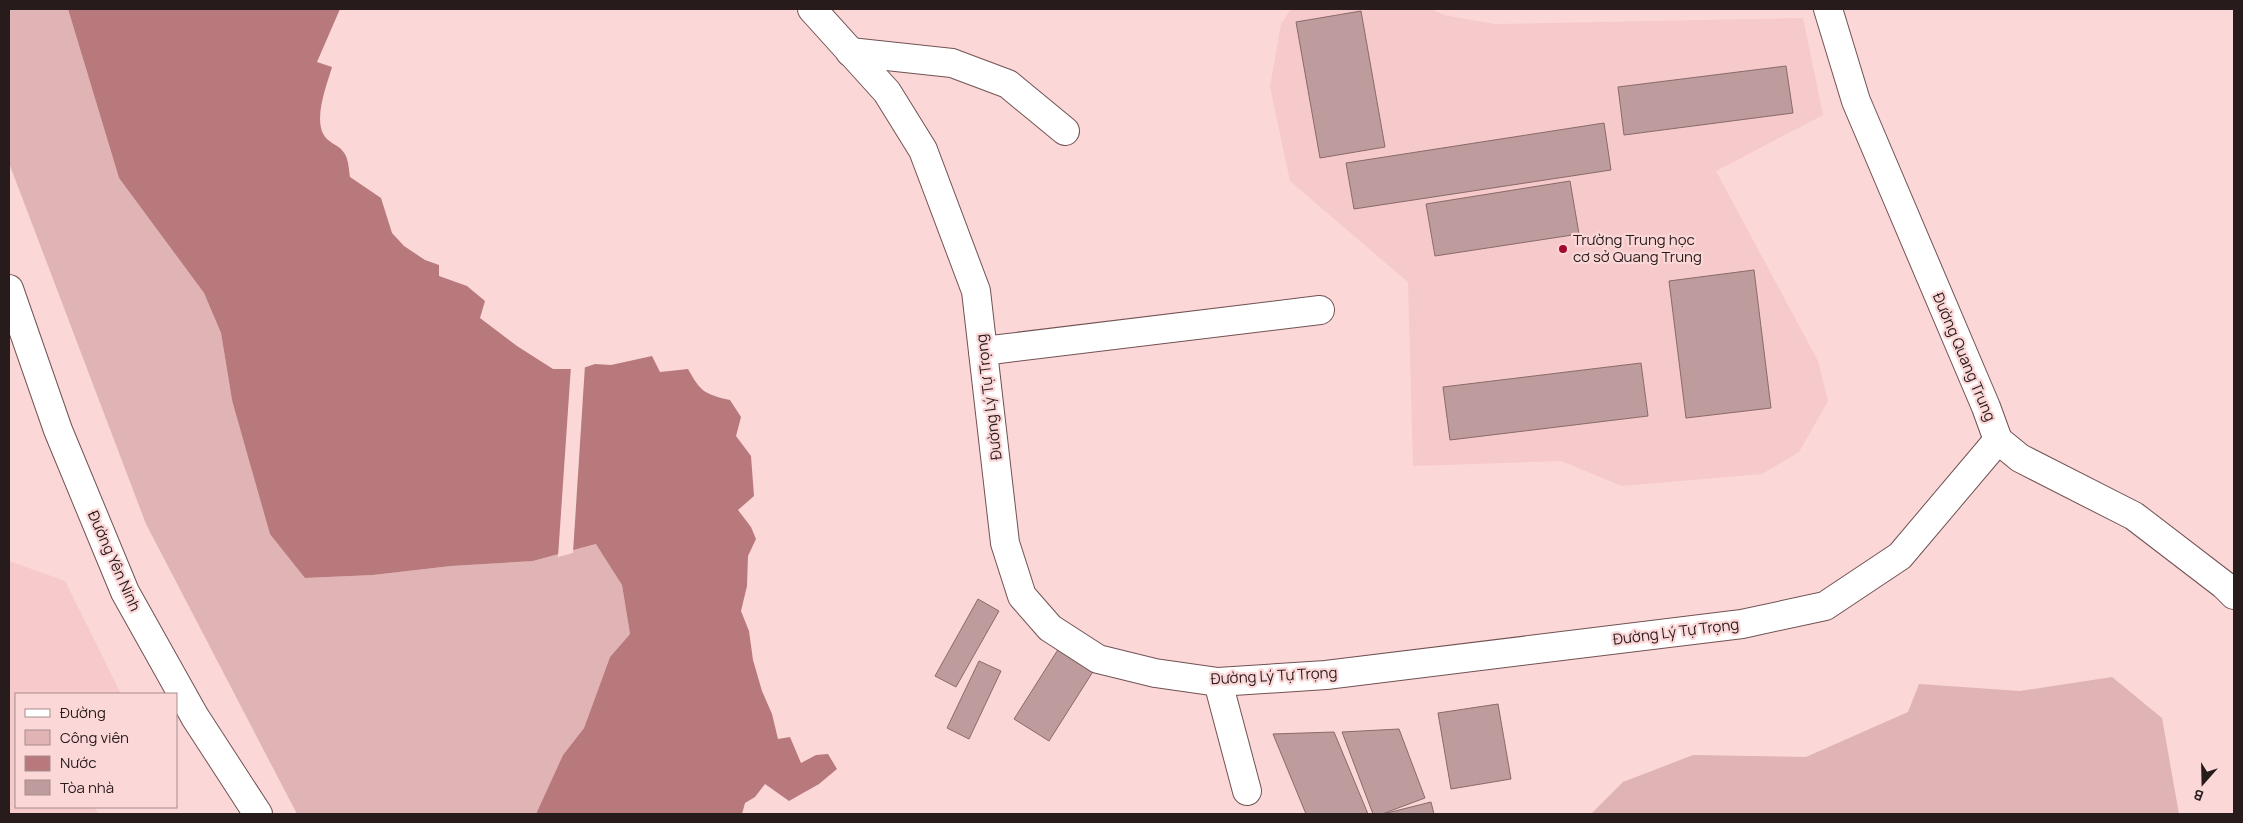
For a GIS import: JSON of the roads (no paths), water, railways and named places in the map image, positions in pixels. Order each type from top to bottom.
[{"type":"street","name":"Đường Lý Tự Trọng","points":[[812,9],[887,92],[923,150],[976,291],[1005,543],[1022,596],[1050,628],[1098,659],[1155,673],[1218,682],[1326,674],[1742,624],[1825,606],[1900,556],[1998,440]]},
{"type":"street","name":"Đường Quang Trung","points":[[1828,9],[1856,102],[1986,407],[1998,440],[2020,458],[2134,516],[2231,584]]},
{"type":"street","points":[[850,52],[952,63],[1008,84],[1065,131]]},
{"type":"street","name":"Đường Yên Ninh","points":[[9,289],[58,430],[125,592],[195,717],[258,814]]},
{"type":"street","points":[[983,351],[1320,310]]},
{"type":"street","points":[[1218,682],[1247,791]]},
{"type":"water","points":[[68,9],[340,9],[317,62],[332,67],[320,114],[322,132],[327,139],[344,152],[350,177],[381,198],[392,233],[404,246],[425,260],[439,265],[439,276],[467,286],[485,301],[480,318],[517,346],[553,369],[580,369],[595,364],[611,365],[652,356],[660,372],[688,369],[696,383],[704,391],[730,400],[741,417],[736,436],[751,456],[754,496],[738,510],[751,527],[756,539],[748,556],[747,586],[741,611],[749,631],[753,660],[762,691],[772,714],[778,739],[790,737],[801,763],[816,755],[828,754],[837,769],[819,784],[789,801],[765,784],[755,797],[745,803],[742,814],[536,814],[563,755],[584,728],[610,657],[630,634],[622,585],[596,544],[533,561],[451,566],[373,575],[305,578],[270,534],[232,400],[221,333],[204,293],[119,178]]},
{"type":"place","name":"Trường Trung học cơ sở Quang Trung","points":[[1563,249]]}]
